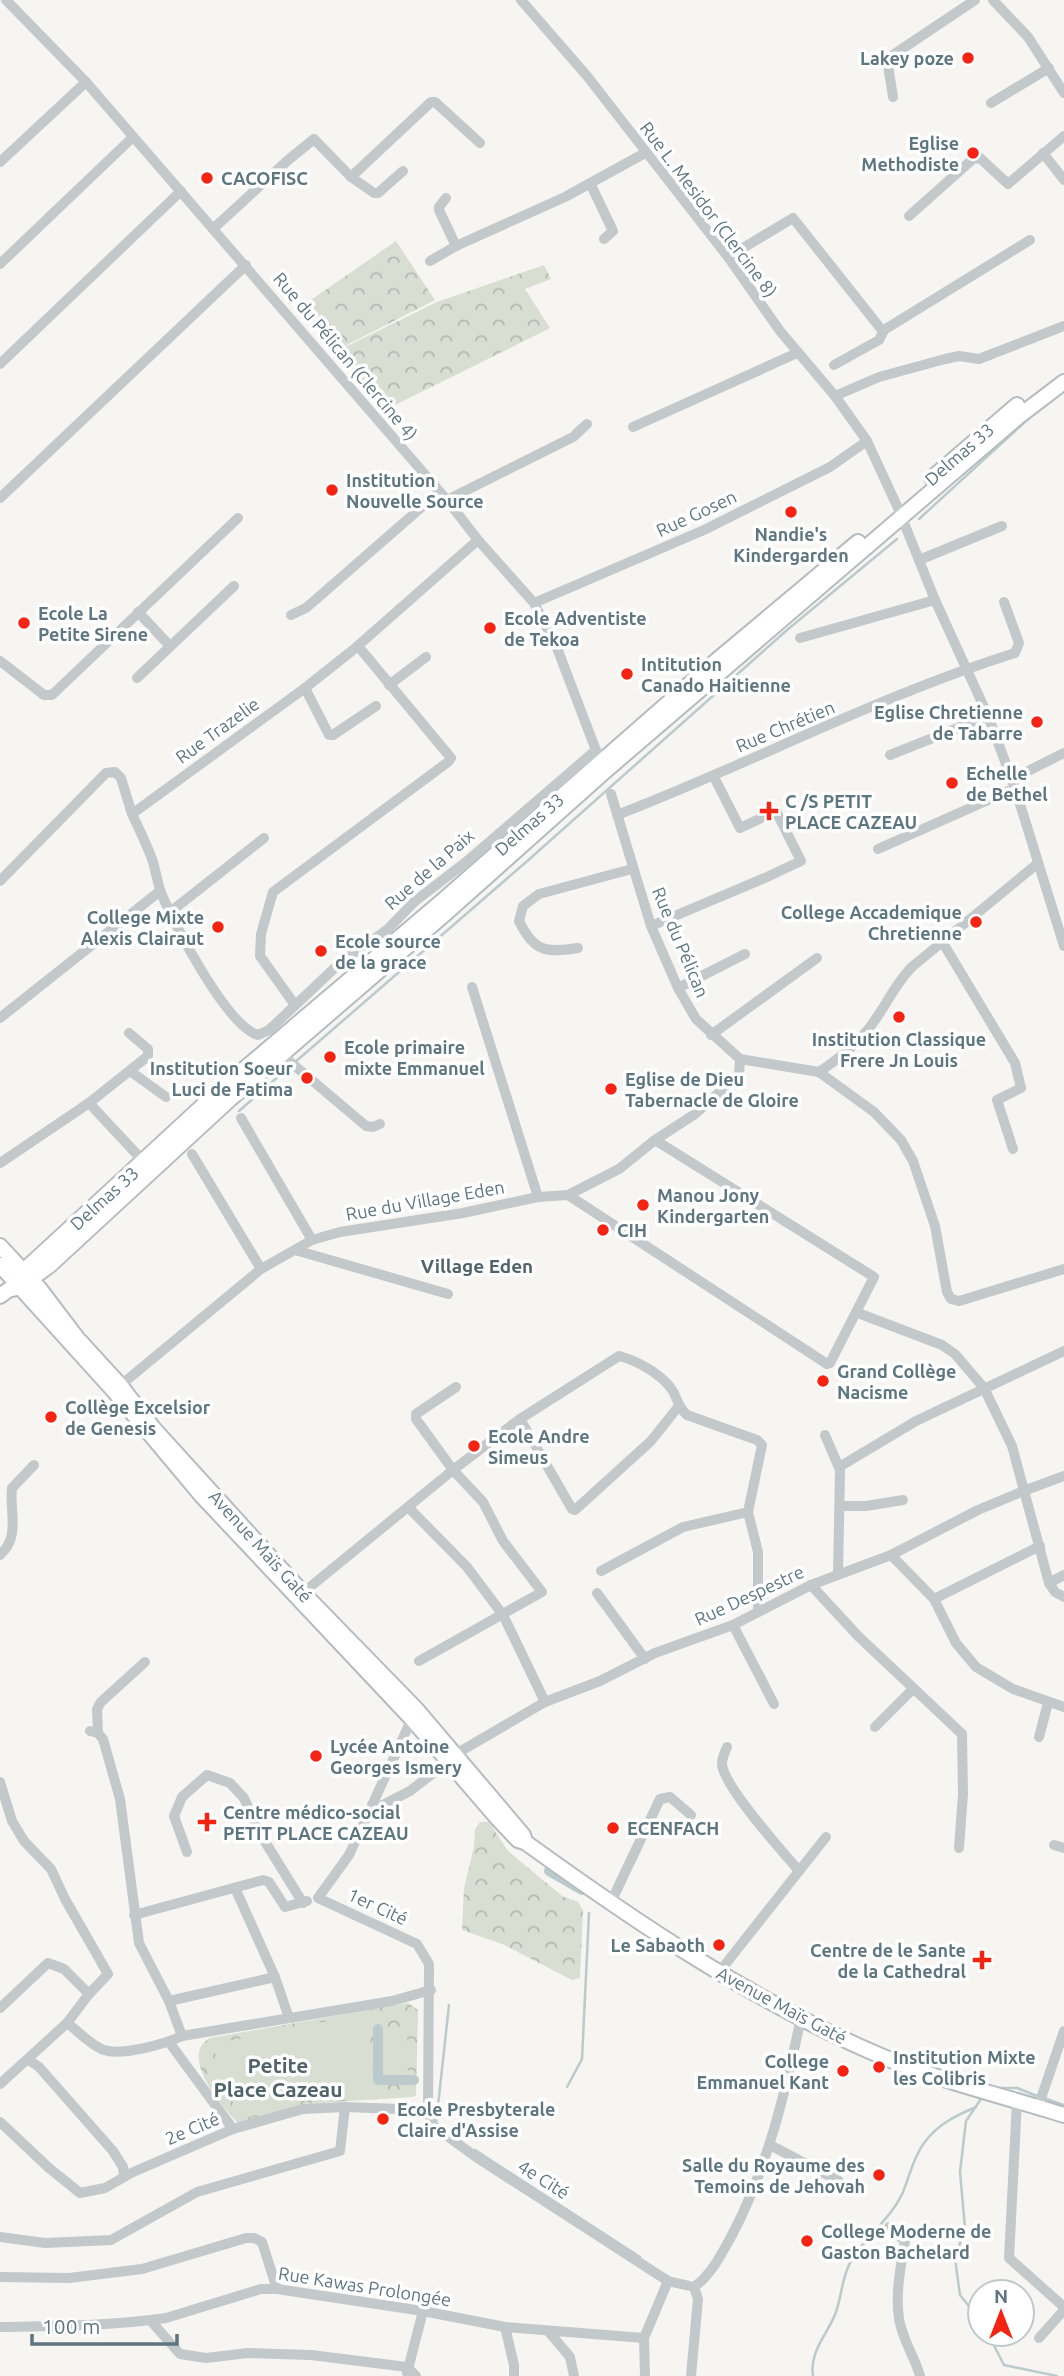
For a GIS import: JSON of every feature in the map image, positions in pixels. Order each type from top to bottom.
[{"type":"main road","name":"Delmas 33","points":[[900,512],[991,427],[1052,378],[1064,372]]},
{"type":"main road","name":"Delmas 33","points":[[16,1284],[222,1088],[441,902],[600,761],[900,512],[1064,383]]},
{"type":"main road","name":"Delmas 33","points":[[16,1284],[446,913],[600,761]]},
{"type":"main road","name":"Avenue Maïs Gaté","points":[[0,1246],[16,1284]]},
{"type":"main road","name":"Avenue Maïs Gaté","points":[[0,1265],[16,1284],[77,1338],[176,1467],[414,1714],[518,1840],[525,1842],[610,1904],[800,2018],[883,2057],[985,2093],[1038,2104],[1064,2115]]},
{"type":"street","name":"Rue du Pélican (Clercine 4)","points":[[6,0],[86,82],[214,228],[534,603],[557,648],[600,761]]},
{"type":"street","name":"Rue L. Mesidor (Clercine 8)","points":[[521,0],[587,76],[867,441],[988,716],[1014,784],[1064,946]]},
{"type":"street","points":[[893,97],[887,59],[975,0]]},
{"type":"street","points":[[993,0],[1028,37],[1064,93]]},
{"type":"street","points":[[991,103],[1049,68]]},
{"type":"street","points":[[0,162],[86,82]]},
{"type":"street","points":[[351,177],[431,102],[435,102],[480,143]]},
{"type":"street","points":[[909,216],[976,158],[980,158],[1009,184],[1064,136]]},
{"type":"street","points":[[0,264],[133,137]]},
{"type":"street","points":[[214,228],[314,139],[351,177],[374,193],[382,192],[402,171]]},
{"type":"street","points":[[430,261],[456,246],[565,197],[645,153]]},
{"type":"street","points":[[1043,153],[1064,180]]},
{"type":"street","points":[[590,183],[613,231],[604,239]]},
{"type":"street","points":[[0,364],[181,191]]},
{"type":"street","points":[[446,198],[439,210],[456,246]]},
{"type":"street","points":[[727,257],[793,218],[884,330]]},
{"type":"street","points":[[834,365],[879,340],[884,330],[1030,240]]},
{"type":"street","points":[[0,498],[246,265]]},
{"type":"street","points":[[835,396],[879,377],[945,359],[959,356],[979,359],[1064,326]]},
{"type":"street","points":[[633,427],[797,353]]},
{"type":"street","points":[[291,615],[306,608],[443,496],[573,437],[587,424]]},
{"type":"street","name":"Rue Gosen","points":[[534,603],[704,530],[831,467],[867,441]]},
{"type":"street","points":[[0,661],[48,696],[52,695],[238,518]]},
{"type":"street","points":[[919,560],[1002,526]]},
{"type":"street","name":"Rue Trazelie","points":[[132,814],[305,688],[358,646],[478,540]]},
{"type":"street","points":[[137,678],[234,586]]},
{"type":"street","points":[[800,638],[935,600]]},
{"type":"street","name":"Rue Chrétien","points":[[617,815],[714,777],[754,757],[967,668],[1015,653],[1019,643],[1004,602]]},
{"type":"street","points":[[138,612],[170,646]]},
{"type":"street","points":[[295,1005],[260,956],[261,934],[273,892],[448,762],[449,754],[358,646]]},
{"type":"street","points":[[389,685],[426,657]]},
{"type":"street","points":[[305,688],[329,735],[333,735],[376,706]]},
{"type":"street","points":[[890,755],[988,716]]},
{"type":"street","points":[[878,849],[1014,784],[1064,753]]},
{"type":"street","name":"Rue de la Paix","points":[[132,814],[152,859],[169,913],[191,954],[235,1020],[249,1032],[258,1035],[269,1030],[340,963],[387,929],[414,902],[600,761]]},
{"type":"street","points":[[0,881],[106,774],[115,772],[121,778],[132,814]]},
{"type":"street","points":[[651,926],[801,861],[776,811],[740,828],[714,777]]},
{"type":"street","name":"Rue du Pélican","points":[[611,794],[651,926],[678,988],[696,1019],[740,1059]]},
{"type":"street","points":[[169,913],[264,838]]},
{"type":"street","points":[[819,1072],[848,1052],[874,1023],[904,975],[1037,864]]},
{"type":"street","points":[[578,948],[556,951],[539,948],[525,934],[519,921],[523,906],[539,894],[632,869]]},
{"type":"street","points":[[0,1018],[160,891]]},
{"type":"street","points":[[943,943],[1015,1063],[1021,1088],[998,1100],[1013,1149]]},
{"type":"street","points":[[678,988],[745,954]]},
{"type":"street","points":[[711,1035],[817,958]]},
{"type":"street","points":[[472,987],[538,1198]]},
{"type":"street","points":[[0,1163],[89,1104],[149,1053],[130,1033]]},
{"type":"street","points":[[282,1055],[366,1126],[380,1124]]},
{"type":"street","points":[[740,1059],[819,1072],[874,1112],[901,1140],[913,1161],[935,1226],[947,1292],[951,1299],[959,1301],[1064,1269]]},
{"type":"street","name":"Rue du Village Eden","points":[[117,1388],[261,1269],[312,1240],[340,1232],[568,1195],[619,1169],[655,1140],[695,1114],[740,1075],[740,1059]]},
{"type":"street","points":[[130,1071],[166,1097]]},
{"type":"street","points":[[89,1104],[144,1162]]},
{"type":"street","points":[[241,1118],[312,1240]]},
{"type":"street","points":[[568,1195],[829,1364],[858,1313],[874,1277],[655,1140]]},
{"type":"street","points":[[192,1154],[261,1269]]},
{"type":"street","points":[[295,1250],[448,1294]]},
{"type":"street","points":[[858,1313],[942,1345],[955,1354],[984,1388],[1013,1446],[1049,1583],[1055,1592],[1064,1597]]},
{"type":"street","points":[[839,1467],[916,1422],[1064,1351]]},
{"type":"street","points":[[300,1596],[453,1470],[520,1419],[618,1356],[633,1359],[669,1385],[676,1395],[678,1406],[687,1415],[757,1440],[762,1445],[748,1512],[758,1552],[758,1611]]},
{"type":"street","points":[[419,1661],[542,1592],[503,1541],[483,1502],[453,1470],[415,1416],[456,1387]]},
{"type":"street","points":[[520,1419],[575,1510],[651,1441],[678,1406]]},
{"type":"street","points":[[825,1435],[839,1467],[838,1575]]},
{"type":"street","points":[[1,1552],[14,1531],[12,1488],[34,1465]]},
{"type":"street","name":"Rue Despestre","points":[[369,1812],[410,1791],[452,1758],[545,1702],[733,1625],[811,1585],[891,1555],[978,1510],[1064,1476]]},
{"type":"street","points":[[840,1506],[886,1504],[903,1500]]},
{"type":"street","points":[[409,1508],[467,1567],[503,1615],[545,1702]]},
{"type":"street","points":[[601,1571],[683,1527],[748,1512]]},
{"type":"street","points":[[934,1599],[1040,1546]]},
{"type":"street","points":[[891,1555],[934,1599],[956,1643],[976,1667],[1013,1689],[1064,1707]]},
{"type":"street","points":[[1049,1583],[1064,1575]]},
{"type":"street","points":[[811,1585],[913,1689],[962,1734],[963,1794],[959,1848]]},
{"type":"street","points":[[597,1593],[645,1659]]},
{"type":"street","points":[[733,1625],[774,1704]]},
{"type":"street","points":[[145,1662],[101,1702],[97,1709],[94,1732],[103,1738],[120,1799],[139,1943],[169,2001],[182,2036]]},
{"type":"street","points":[[875,1727],[913,1689]]},
{"type":"street","points":[[1039,1737],[1048,1703]]},
{"type":"street","name":"1er Cité","points":[[414,1714],[349,1855],[318,1898],[417,1944],[429,1964],[430,1990]]},
{"type":"street","points":[[727,1747],[722,1765],[728,1779],[762,1829],[799,1871]]},
{"type":"street","points":[[187,1852],[174,1816],[182,1797],[207,1775],[230,1783],[244,1798],[259,1832],[303,1903]]},
{"type":"street","points":[[0,1782],[12,1821],[24,1841],[51,1869],[108,1974],[68,2022],[0,2084]]},
{"type":"street","points":[[610,1904],[660,1799],[670,1797],[691,1815]]},
{"type":"street","points":[[720,1971],[826,1837]]},
{"type":"street","points":[[134,1915],[266,1880],[285,1908],[318,1898]]},
{"type":"street","points":[[236,1888],[275,1977],[289,2018]]},
{"type":"street","points":[[0,2008],[48,1963],[64,1969],[89,1994]]},
{"type":"street","points":[[169,2001],[275,1977]]},
{"type":"street","points":[[68,2022],[103,2050],[119,2052],[169,2042],[182,2036],[392,2001],[430,1990],[428,2110]]},
{"type":"street","points":[[691,2376],[698,2299],[694,2287],[720,2258],[751,2199],[770,2145],[788,2078],[800,2018]]},
{"type":"street","points":[[1038,2104],[1064,2031]]},
{"type":"street","points":[[169,2042],[233,2129]]},
{"type":"street","points":[[29,2060],[39,2067],[113,2151],[124,2177]]},
{"type":"street","points":[[1017,2101],[1009,2258],[1064,2308],[1039,2338]]},
{"type":"street","points":[[0,2237],[45,2242],[111,2240],[197,2192],[340,2151],[345,2107]]},
{"type":"street","name":"2e Cité","points":[[0,2122],[80,2193],[105,2188],[233,2129],[303,2109],[345,2107],[428,2110]]},
{"type":"street","name":"4e Cité","points":[[428,2110],[432,2126],[476,2157],[668,2281],[694,2287]]},
{"type":"street","points":[[770,2145],[839,2181]]},
{"type":"street","points":[[889,2227],[905,2241],[900,2277],[899,2320],[917,2362],[920,2376]]},
{"type":"street","points":[[0,2277],[69,2278],[142,2269],[246,2238],[254,2238],[262,2242],[277,2289]]},
{"type":"street","points":[[645,2376],[644,2338],[668,2281]]},
{"type":"street","name":"Rue Kawas Prolongée","points":[[0,2327],[89,2326],[166,2318],[261,2289],[277,2289],[423,2311],[505,2327],[644,2338]]},
{"type":"street","points":[[407,2372],[423,2311]]},
{"type":"street","points":[[150,2320],[180,2354],[205,2358],[248,2353],[312,2354],[416,2376]]},
{"type":"street","points":[[505,2327],[514,2376]]},
{"type":"street","points":[[549,2332],[570,2357],[574,2376]]},
{"type":"green space","points":[[396,241],[435,300],[335,351],[298,309]]},
{"type":"green space","points":[[544,265],[551,279],[525,289],[550,328],[381,412],[337,351],[437,302]]},
{"type":"green space","points":[[480,1822],[489,1822],[508,1851],[562,1896],[578,1902],[583,1910],[580,1978],[572,1980],[502,1944],[462,1930],[464,1888],[474,1847],[475,1829]]},
{"type":"green space","points":[[408,2003],[418,2010],[416,2095],[413,2097],[304,2104],[238,2123],[214,2094],[201,2068],[201,2046],[210,2038]]},
{"type":"green space","points":[[368,2013],[375,2097],[302,2101],[242,2119],[222,2082],[213,2044]]},
{"type":"green space","points":[[407,2029],[408,2076],[381,2077],[381,2030]]},
{"type":"waterway","points":[[919,519],[1038,410]]},
{"type":"waterway","points":[[294,1063],[525,863],[787,630],[897,539]]},
{"type":"waterway","points":[[239,1111],[289,1067]]},
{"type":"waterway","points":[[549,1871],[582,1890]]},
{"type":"waterway","points":[[567,2087],[582,2059],[589,1913]]},
{"type":"waterway","points":[[436,2124],[449,2005]]},
{"type":"waterway","points":[[378,2029],[378,2080],[414,2080]]},
{"type":"waterway","points":[[996,2088],[1017,2088],[1037,2096]]},
{"type":"waterway","points":[[966,2302],[960,2295],[955,2259],[965,2228],[960,2172],[966,2121],[983,2096]]},
{"type":"waterway","points":[[1044,2098],[1064,2105]]},
{"type":"waterway","points":[[813,2376],[816,2351],[833,2320],[851,2261],[898,2202],[924,2143],[947,2121],[976,2107]]},
{"type":"waterway","points":[[475,2150],[640,2257]]},
{"type":"waterway","points":[[995,2348],[1004,2365],[1057,2376]]},
{"type":"place","name":"Lakey poze","points":[[968,58]]},
{"type":"place","name":"Eglise Methodiste","points":[[973,153]]},
{"type":"place","name":"CACOFISC","points":[[207,178]]},
{"type":"place","name":"Institution Nouvelle Source","points":[[332,490]]},
{"type":"place","name":"Nandie's Kindergarden","points":[[791,512]]},
{"type":"place","name":"Ecole La Petite Sirene","points":[[24,623]]},
{"type":"place","name":"Ecole Adventiste de Tekoa","points":[[490,628]]},
{"type":"place","name":"Intitution Canado Haitienne","points":[[627,674]]},
{"type":"place","name":"Eglise Chretienne de Tabarre","points":[[1037,722]]},
{"type":"place","name":"Echelle de Bethel","points":[[952,783]]},
{"type":"place","name":"C /S PETIT PLACE CAZEAU","points":[[769,811]]},
{"type":"place","name":"College Accademique Chretienne","points":[[976,922]]},
{"type":"place","name":"College Mixte Alexis Clairaut","points":[[218,927]]},
{"type":"place","name":"Ecole source de la grace","points":[[321,951]]},
{"type":"place","name":"Institution Classique Frere Jn Louis","points":[[899,1017]]},
{"type":"place","name":"Ecole primaire mixte Emmanuel","points":[[330,1057]]},
{"type":"place","name":"Institution Soeur Luci de Fatima","points":[[307,1078]]},
{"type":"place","name":"Eglise de Dieu Tabernacle de Gloire","points":[[611,1089]]},
{"type":"place","name":"Manou Jony Kindergarten","points":[[643,1205]]},
{"type":"place","name":"CIH","points":[[603,1230]]},
{"type":"place","name":"Grand Collège Nacisme","points":[[823,1381]]},
{"type":"place","name":"Collège Excelsior de Genesis","points":[[51,1417]]},
{"type":"place","name":"Ecole Andre Simeus","points":[[474,1446]]},
{"type":"place","name":"Lycée Antoine Georges Ismery","points":[[316,1756]]},
{"type":"place","name":"Centre médico-social PETIT PLACE CAZEAU","points":[[207,1822]]},
{"type":"place","name":"ECENFACH","points":[[613,1828]]},
{"type":"place","name":"Le Sabaoth","points":[[719,1945]]},
{"type":"place","name":"Centre de le Sante de la Cathedral","points":[[982,1960]]},
{"type":"place","name":"Institution Mixte les Colibris","points":[[879,2067]]},
{"type":"place","name":"College Emmanuel Kant","points":[[843,2071]]},
{"type":"place","name":"Ecole Presbyterale Claire d'Assise","points":[[383,2119]]},
{"type":"place","name":"Salle du Royaume des Temoins de Jehovah","points":[[879,2175]]},
{"type":"place","name":"College Moderne de Gaston Bachelard","points":[[807,2241]]},
{"type":"district","name":"Village Eden","points":[[477,1266]]},
{"type":"district","name":"Petite Place Cazeau","points":[[278,2077]]}]
